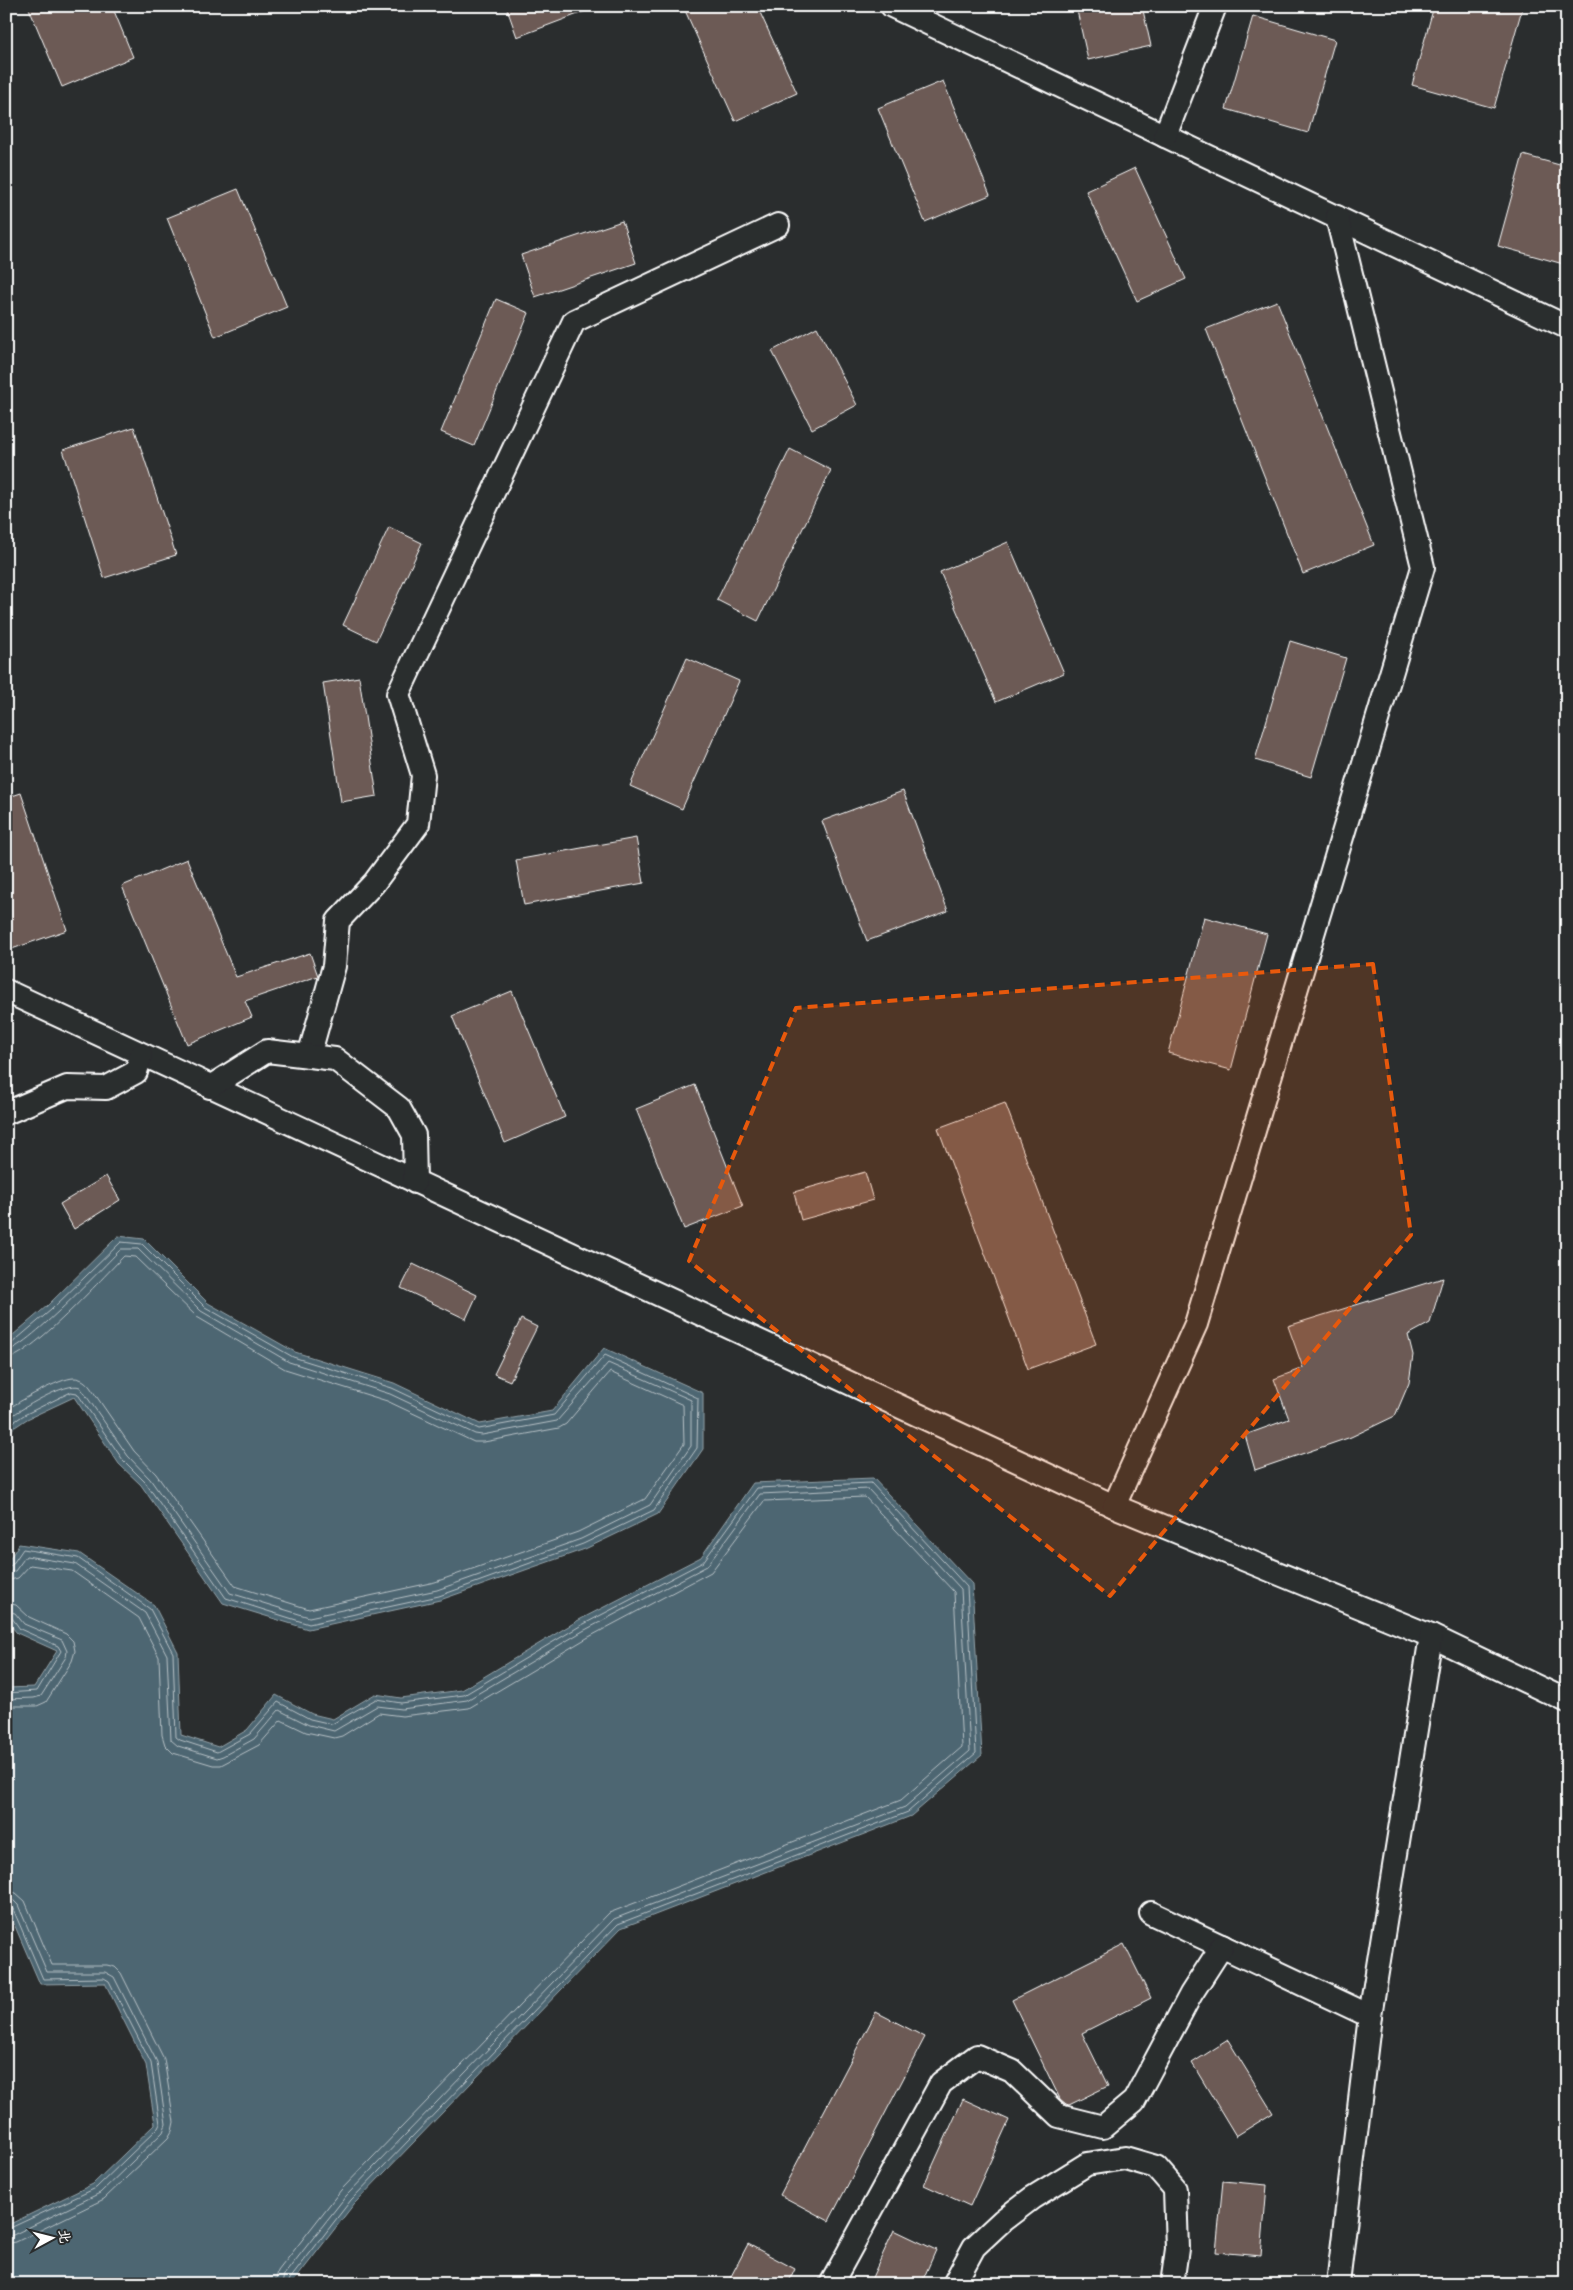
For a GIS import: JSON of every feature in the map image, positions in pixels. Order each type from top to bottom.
[{"type":"street","points":[[892,6],[1567,327]]},
{"type":"street","points":[[1165,136],[1215,6]]},
{"type":"street","points":[[1114,1506],[1196,1324],[1423,567],[1336,217]]},
{"type":"street","points":[[309,1056],[334,966],[338,922],[374,883],[418,824],[423,775],[398,694],[574,321],[778,225]]},
{"type":"street","points":[[6,991],[1114,1506],[1431,1636],[1567,1701]]},
{"type":"street","points":[[210,1087],[267,1051],[335,1059],[399,1108],[414,1134],[415,1182]]},
{"type":"street","points":[[6,1113],[67,1087],[106,1088],[136,1072],[141,1055]]},
{"type":"street","points":[[1338,2284],[1370,2016],[1431,1636]]},
{"type":"street","points":[[1151,1913],[1370,2016]]},
{"type":"street","points":[[831,2284],[940,2083],[977,2056],[1012,2072],[1059,2116],[1103,2127],[1134,2102],[1191,1994],[1222,1946]]},
{"type":"street","points":[[954,2284],[974,2247],[1003,2220],[1032,2198],[1087,2164],[1125,2158],[1156,2168],[1175,2189],[1176,2249],[1172,2284]]},
{"type":"highlighted area","points":[[1373,964],[1411,1235],[1110,1596],[689,1261],[796,1008]]},
{"type":"water","points":[[118,1236],[144,1239],[208,1303],[295,1352],[394,1383],[480,1424],[552,1411],[604,1348],[703,1393],[703,1449],[658,1514],[585,1549],[440,1600],[308,1629],[223,1603],[141,1485],[119,1464],[74,1397],[27,1419],[6,1433],[6,1341],[47,1306]]},
{"type":"water","points":[[873,1478],[972,1584],[982,1755],[911,1816],[621,1928],[354,2204],[292,2284],[6,2284],[6,2226],[93,2184],[155,2124],[146,2065],[105,1983],[40,1984],[8,1910],[6,1910],[6,1688],[34,1687],[57,1651],[17,1633],[6,1620],[6,1565],[19,1544],[79,1553],[154,1605],[178,1652],[181,1735],[218,1747],[247,1730],[276,1695],[312,1714],[333,1719],[375,1694],[401,1698],[462,1690],[577,1621],[701,1557],[753,1483]]},
{"type":"building","points":[[28,6],[112,6],[133,57],[62,87]]},
{"type":"building","points":[[506,6],[593,6],[594,8],[517,37]]},
{"type":"building","points":[[683,6],[757,6],[797,93],[735,121]]},
{"type":"building","points":[[1076,6],[1142,6],[1151,46],[1088,60]]},
{"type":"building","points":[[1434,6],[1511,6],[1522,9],[1494,108],[1412,85]]},
{"type":"building","points":[[1253,16],[1335,40],[1308,133],[1226,109]]},
{"type":"building","points":[[943,81],[990,195],[925,222],[878,108]]},
{"type":"building","points":[[1523,155],[1567,167],[1567,265],[1498,246]]},
{"type":"building","points":[[1135,168],[1186,279],[1137,301],[1086,191]]},
{"type":"building","points":[[238,189],[287,307],[215,337],[167,218]]},
{"type":"building","points":[[622,221],[636,263],[535,297],[521,255]]},
{"type":"building","points":[[496,299],[529,313],[474,446],[441,432]]},
{"type":"building","points":[[1277,301],[1374,545],[1303,574],[1206,329]]},
{"type":"building","points":[[817,327],[857,405],[812,429],[772,351]]},
{"type":"building","points":[[134,427],[176,555],[104,578],[63,450]]},
{"type":"building","points":[[790,449],[831,470],[758,621],[717,600]]},
{"type":"building","points":[[389,527],[422,543],[376,641],[343,625]]},
{"type":"building","points":[[1008,542],[1064,673],[996,702],[940,572]]},
{"type":"building","points":[[1290,641],[1346,658],[1311,777],[1255,760]]},
{"type":"building","points":[[687,658],[739,681],[682,809],[630,786]]},
{"type":"building","points":[[359,677],[377,796],[341,802],[323,683]]},
{"type":"building","points":[[903,791],[948,911],[867,941],[822,821]]},
{"type":"building","points":[[21,793],[67,930],[6,951],[6,798]]},
{"type":"building","points":[[636,838],[644,883],[524,905],[516,860]]},
{"type":"building","points":[[187,859],[236,977],[310,953],[318,976],[245,1001],[252,1017],[187,1044],[122,886]]},
{"type":"building","points":[[1204,917],[1267,934],[1231,1070],[1168,1053]]},
{"type":"building","points":[[512,991],[565,1117],[505,1143],[452,1016]]},
{"type":"building","points":[[695,1085],[743,1206],[684,1229],[636,1109]]},
{"type":"building","points":[[1005,1103],[1096,1344],[1028,1369],[938,1128]]},
{"type":"building","points":[[865,1172],[873,1200],[801,1220],[794,1192]]},
{"type":"building","points":[[106,1176],[120,1200],[74,1229],[60,1204]]},
{"type":"building","points":[[413,1264],[477,1295],[466,1319],[401,1288]]},
{"type":"building","points":[[1443,1278],[1430,1323],[1408,1335],[1413,1355],[1409,1383],[1395,1416],[1351,1437],[1255,1470],[1245,1435],[1289,1419],[1274,1379],[1303,1368],[1288,1326]]},
{"type":"building","points":[[521,1319],[537,1327],[510,1381],[494,1374]]},
{"type":"building","points":[[1124,1944],[1151,1998],[1082,2033],[1108,2086],[1069,2105],[1066,2104],[1060,2099],[1012,2000]]},
{"type":"building","points":[[876,2012],[925,2037],[829,2221],[780,2195]]},
{"type":"building","points":[[1228,2040],[1273,2113],[1236,2136],[1192,2063]]},
{"type":"building","points":[[963,2099],[1009,2120],[970,2206],[924,2185]]},
{"type":"building","points":[[1223,2181],[1267,2185],[1261,2256],[1216,2252]]},
{"type":"building","points":[[894,2230],[936,2250],[921,2284],[869,2284]]},
{"type":"building","points":[[748,2244],[795,2269],[788,2284],[727,2284]]}]
